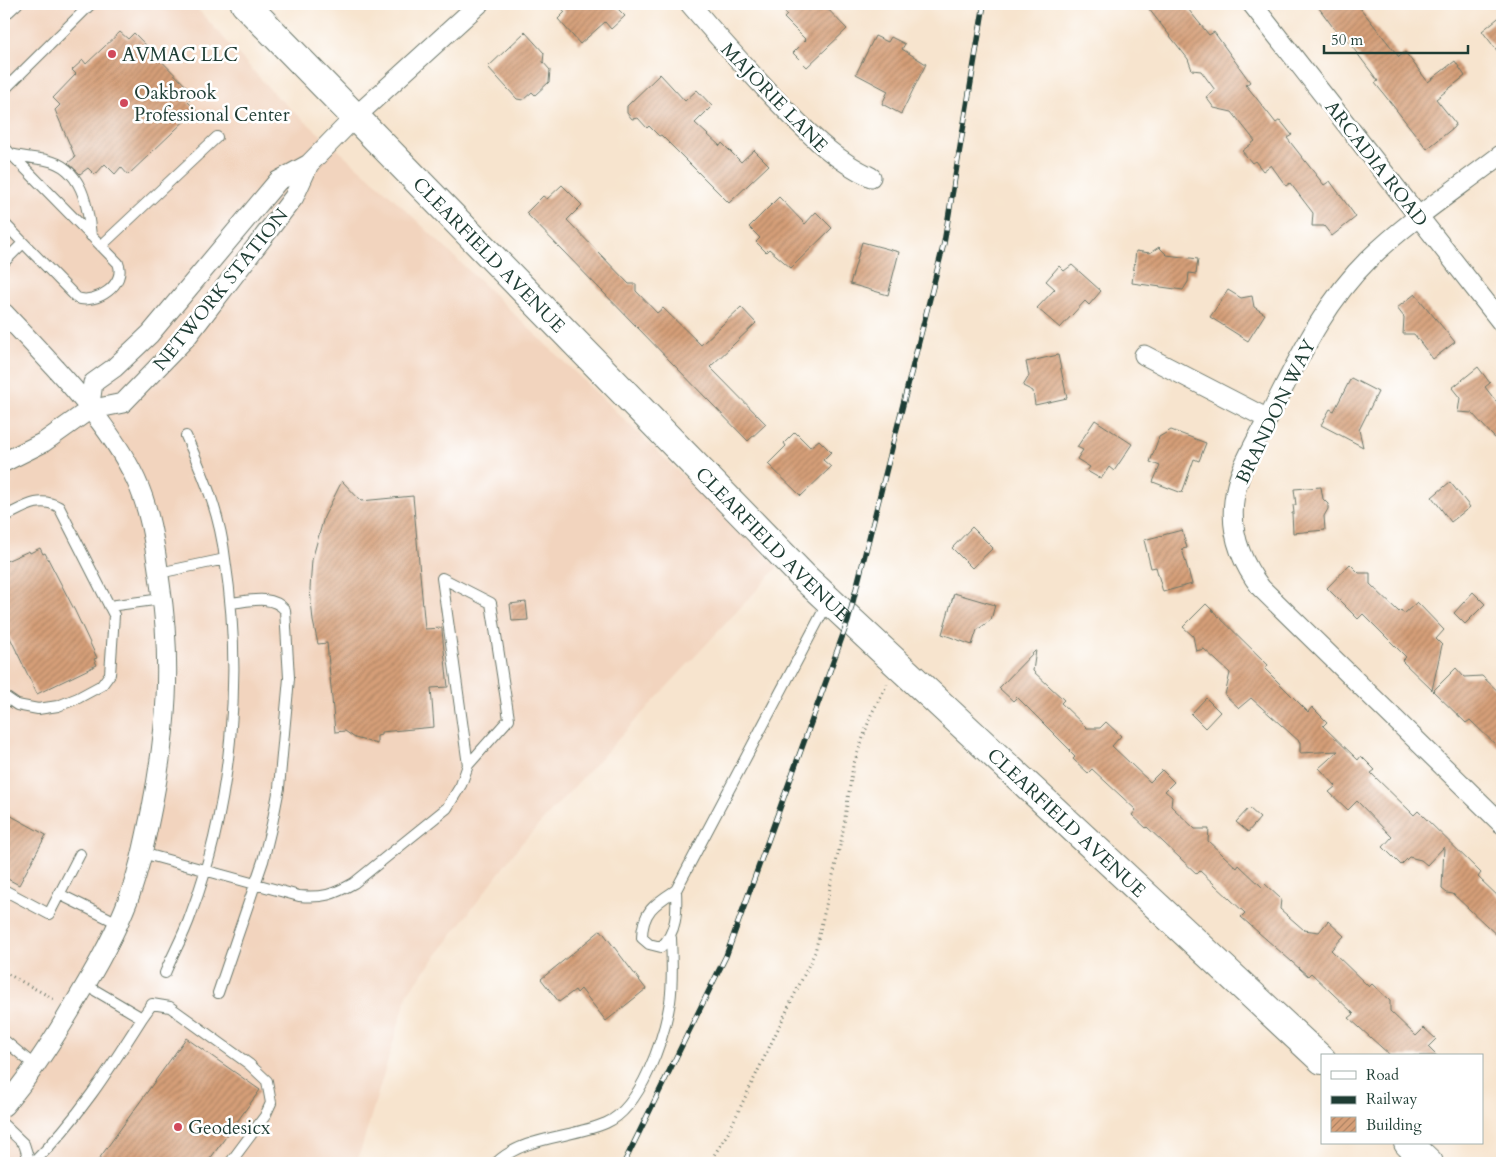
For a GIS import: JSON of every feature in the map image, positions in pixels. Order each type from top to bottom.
[{"type":"street","name":"CLEARFIELD AVENUE","points":[[245,4],[828,601],[1321,1059]]},
{"type":"street","name":"NETWORK STATION","points":[[89,410],[93,383],[114,368],[150,334],[278,181],[309,164],[355,117],[479,4]]},
{"type":"street","name":"MAJORIE LANE","points":[[690,4],[726,47],[821,146],[846,165],[871,177]]},
{"type":"street","name":"ARCADIA ROAD","points":[[1252,4],[1502,323]]},
{"type":"street","name":"BRANDON WAY","points":[[1502,154],[1419,217],[1370,259],[1340,290],[1302,353],[1242,469],[1234,501],[1233,525],[1237,547],[1247,570],[1268,595],[1502,824]]},
{"type":"street","name":"NETWORK STATION","points":[[4,462],[44,442],[89,410],[123,403],[186,338],[294,197],[309,164]]},
{"type":"street","points":[[4,314],[53,365],[89,410],[136,480],[152,530],[166,617],[168,688],[160,764],[142,852],[125,909],[72,1008],[35,1066],[4,1106]]},
{"type":"street","points":[[1144,355],[1268,419]]},
{"type":"street","points":[[1409,1144],[1429,1163]]},
{"type":"lane","points":[[4,16],[17,4]]},
{"type":"lane","points":[[4,90],[91,4]]},
{"type":"lane","points":[[101,246],[217,137]]},
{"type":"lane","points":[[7,151],[47,160],[60,165],[82,188],[89,210],[91,236]]},
{"type":"lane","points":[[4,223],[76,298],[86,302],[97,299],[119,280],[121,271],[118,263],[7,151]]},
{"type":"lane","points":[[4,262],[23,243]]},
{"type":"lane","points":[[165,973],[191,915],[205,871],[220,800],[231,732],[235,675],[231,602],[221,528],[209,487],[186,436]]},
{"type":"lane","points":[[4,517],[39,501],[50,502],[59,507],[114,615],[110,674],[102,685],[65,703],[38,708],[17,705],[4,696]]},
{"type":"lane","points":[[158,573],[225,559]]},
{"type":"lane","points":[[142,852],[299,896],[320,898],[354,883],[447,808],[461,785],[468,765],[509,719],[491,603],[442,578],[468,765]]},
{"type":"lane","points":[[109,606],[162,599]]},
{"type":"lane","points":[[218,993],[255,884],[272,824],[283,750],[289,678],[285,610],[280,604],[270,599],[231,602]]},
{"type":"lane","points":[[671,938],[661,947],[649,944],[642,938],[642,923],[653,906],[676,890],[828,601]]},
{"type":"lane","points":[[4,890],[49,914],[80,854]]},
{"type":"lane","points":[[496,1163],[523,1146],[607,1123],[627,1108],[654,1058],[670,1002],[671,938],[677,911],[676,890]]},
{"type":"lane","points":[[59,894],[118,923]]},
{"type":"lane","points":[[86,985],[142,1018]]},
{"type":"lane","points":[[4,1125],[24,1144],[32,1163],[57,1140],[98,1088],[152,1004],[170,1007],[249,1064],[267,1081],[271,1103],[265,1116],[230,1163]]},
{"type":"lane","points":[[4,1040],[35,1066]]},
{"type":"path","points":[[709,1163],[728,1133],[816,952],[842,837],[853,766],[871,715],[897,666]]},
{"type":"path","points":[[4,972],[72,1008]]},
{"type":"shaded area","points":[[4,4],[193,4],[276,96],[390,195],[778,567],[521,844],[408,993],[357,1163],[4,1163]]},
{"type":"building","points":[[558,4],[613,4],[625,16],[611,29],[605,22],[580,44],[558,19],[565,12]]},
{"type":"building","points":[[778,4],[823,4],[847,29],[807,67],[793,53],[806,40],[784,18],[787,15]]},
{"type":"building","points":[[1145,4],[1184,4],[1209,35],[1214,32],[1250,82],[1246,85],[1276,123],[1280,120],[1292,135],[1287,138],[1324,185],[1330,181],[1356,217],[1332,236],[1324,226],[1312,226],[1313,213],[1290,183],[1286,186],[1271,165],[1263,171],[1255,161],[1252,163],[1242,151],[1255,141],[1232,112],[1214,108],[1206,97],[1215,90],[1201,71],[1192,70],[1188,59]]},
{"type":"building","points":[[1316,4],[1357,4],[1399,57],[1405,52],[1428,82],[1455,61],[1465,76],[1436,99],[1456,124],[1453,128],[1427,149],[1375,83],[1378,81],[1341,32],[1338,34]]},
{"type":"building","points":[[1502,15],[1502,57],[1482,31]]},
{"type":"building","name":"Oakbrook Professional Center","points":[[120,32],[128,39],[134,33],[195,95],[188,102],[196,110],[128,175],[121,167],[115,174],[105,164],[95,175],[88,168],[80,174],[68,163],[75,157],[55,110],[60,105],[53,98],[76,74],[72,70],[83,60],[86,64]]},
{"type":"building","points":[[525,32],[544,53],[543,62],[550,70],[549,82],[535,95],[532,92],[523,100],[517,99],[488,67]]},
{"type":"building","points":[[875,36],[888,42],[891,37],[905,44],[902,49],[926,64],[901,114],[882,104],[888,91],[856,74]]},
{"type":"building","points":[[660,74],[685,101],[697,90],[712,106],[695,123],[720,146],[722,143],[741,162],[754,150],[769,165],[729,203],[661,135],[659,136],[649,126],[647,128],[638,118],[632,119],[627,113],[627,106]]},
{"type":"building","points":[[562,185],[582,205],[567,220],[629,284],[636,284],[636,291],[657,313],[663,308],[701,345],[741,307],[756,323],[710,367],[766,424],[748,441],[526,213],[543,196],[547,199]]},
{"type":"building","points":[[779,197],[805,224],[816,212],[832,228],[791,268],[769,249],[766,252],[756,242],[760,238],[749,227]]},
{"type":"building","points":[[862,242],[899,252],[888,295],[850,284]]},
{"type":"building","points":[[1159,247],[1167,255],[1198,259],[1196,274],[1189,273],[1188,282],[1183,290],[1132,283],[1136,251],[1150,253]]},
{"type":"building","points":[[1072,265],[1101,291],[1089,305],[1085,301],[1060,328],[1037,308],[1055,289],[1046,281],[1059,266],[1064,271]]},
{"type":"building","points":[[1228,290],[1241,298],[1252,296],[1254,307],[1265,314],[1248,341],[1210,317]]},
{"type":"building","points":[[1415,294],[1455,342],[1433,359],[1414,334],[1403,334],[1404,317],[1397,308]]},
{"type":"building","points":[[1058,355],[1067,398],[1035,405],[1033,391],[1023,386],[1029,376],[1026,362]]},
{"type":"building","points":[[1478,367],[1490,383],[1485,387],[1502,409],[1502,446],[1472,413],[1458,412],[1460,398],[1452,388]]},
{"type":"building","points":[[1351,378],[1378,392],[1359,430],[1363,447],[1321,425],[1330,409],[1334,411]]},
{"type":"building","points":[[1095,420],[1132,444],[1114,471],[1109,467],[1101,479],[1087,471],[1090,467],[1077,459],[1083,450],[1077,447]]},
{"type":"building","points":[[1171,430],[1206,443],[1199,461],[1194,459],[1182,493],[1153,482],[1160,466],[1150,462],[1159,437]]},
{"type":"building","points":[[795,432],[810,447],[819,440],[831,452],[823,460],[831,467],[801,496],[768,464],[786,446],[784,443]]},
{"type":"building","points":[[342,481],[361,501],[413,496],[425,629],[442,628],[448,687],[431,688],[434,727],[381,732],[381,735],[377,736],[377,744],[355,738],[345,731],[335,732],[327,643],[318,644],[313,621],[310,589],[312,560],[324,517]]},
{"type":"building","points":[[1450,482],[1470,507],[1451,522],[1432,497]]},
{"type":"building","points":[[1321,487],[1323,499],[1328,504],[1328,509],[1324,516],[1325,530],[1293,533],[1292,513],[1294,513],[1293,505],[1296,505],[1294,489]]},
{"type":"building","points":[[972,527],[993,548],[972,568],[952,548]]},
{"type":"building","points":[[1182,530],[1187,548],[1182,549],[1192,584],[1163,592],[1156,567],[1151,568],[1144,540]]},
{"type":"building","points":[[40,548],[43,554],[45,553],[75,611],[97,658],[94,659],[97,665],[37,694],[4,625],[4,562]]},
{"type":"building","points":[[1350,564],[1359,573],[1370,573],[1370,584],[1399,612],[1401,610],[1404,614],[1417,602],[1444,630],[1436,639],[1442,645],[1432,690],[1402,661],[1406,657],[1363,614],[1358,619],[1327,588]]},
{"type":"building","points":[[1473,592],[1485,604],[1465,624],[1454,613]]},
{"type":"building","points":[[954,593],[995,605],[991,620],[977,630],[972,645],[942,634]]},
{"type":"building","points":[[526,602],[528,620],[512,621],[510,604]]},
{"type":"building","points":[[1206,604],[1268,665],[1265,669],[1308,712],[1312,707],[1327,722],[1323,726],[1358,760],[1361,756],[1375,770],[1371,773],[1414,815],[1418,811],[1481,873],[1478,877],[1502,900],[1502,940],[1453,894],[1447,893],[1442,889],[1444,847],[1427,865],[1421,860],[1409,857],[1401,865],[1383,847],[1392,837],[1357,801],[1348,810],[1329,792],[1336,786],[1319,768],[1338,751],[1300,753],[1300,742],[1251,698],[1239,708],[1225,695],[1230,673],[1204,649],[1196,651],[1193,636],[1183,627]]},
{"type":"building","points":[[1036,650],[1033,671],[1064,700],[1061,703],[1087,728],[1100,728],[1106,722],[1121,736],[1112,746],[1150,782],[1162,770],[1174,782],[1165,791],[1172,797],[1171,806],[1195,829],[1209,829],[1208,841],[1237,868],[1239,865],[1262,887],[1265,884],[1281,899],[1280,909],[1304,930],[1319,932],[1328,921],[1344,936],[1331,950],[1369,987],[1372,984],[1390,1001],[1390,1011],[1416,1036],[1424,1028],[1436,1039],[1428,1047],[1435,1054],[1389,1054],[1349,1018],[1354,1014],[1311,973],[1308,976],[1241,917],[1245,913],[1200,871],[1197,874],[1132,815],[1136,810],[1092,769],[1088,773],[1073,759],[1075,757],[1070,750],[1017,697],[1013,701],[999,688]]},
{"type":"building","points":[[1456,668],[1464,677],[1482,676],[1502,695],[1502,751],[1470,720],[1466,723],[1433,691]]},
{"type":"building","points":[[1206,698],[1220,712],[1205,728],[1191,714]]},
{"type":"building","points":[[1249,808],[1260,818],[1248,832],[1236,822]]},
{"type":"building","points":[[4,812],[46,835],[19,885],[4,877]]},
{"type":"building","points":[[601,930],[646,989],[606,1021],[581,989],[577,993],[575,990],[559,1002],[541,979]]},
{"type":"building","name":"Geodesicx","points":[[186,1038],[260,1090],[207,1163],[96,1163]]},
{"type":"railway","points":[[624,1163],[726,956],[848,621],[944,243],[984,4]]},
{"type":"place","name":"AVMAC LLC","points":[[112,54]]},
{"type":"place","name":"Oakbrook Professional Center","points":[[124,103]]},
{"type":"place","name":"Geodesicx","points":[[178,1127]]}]
